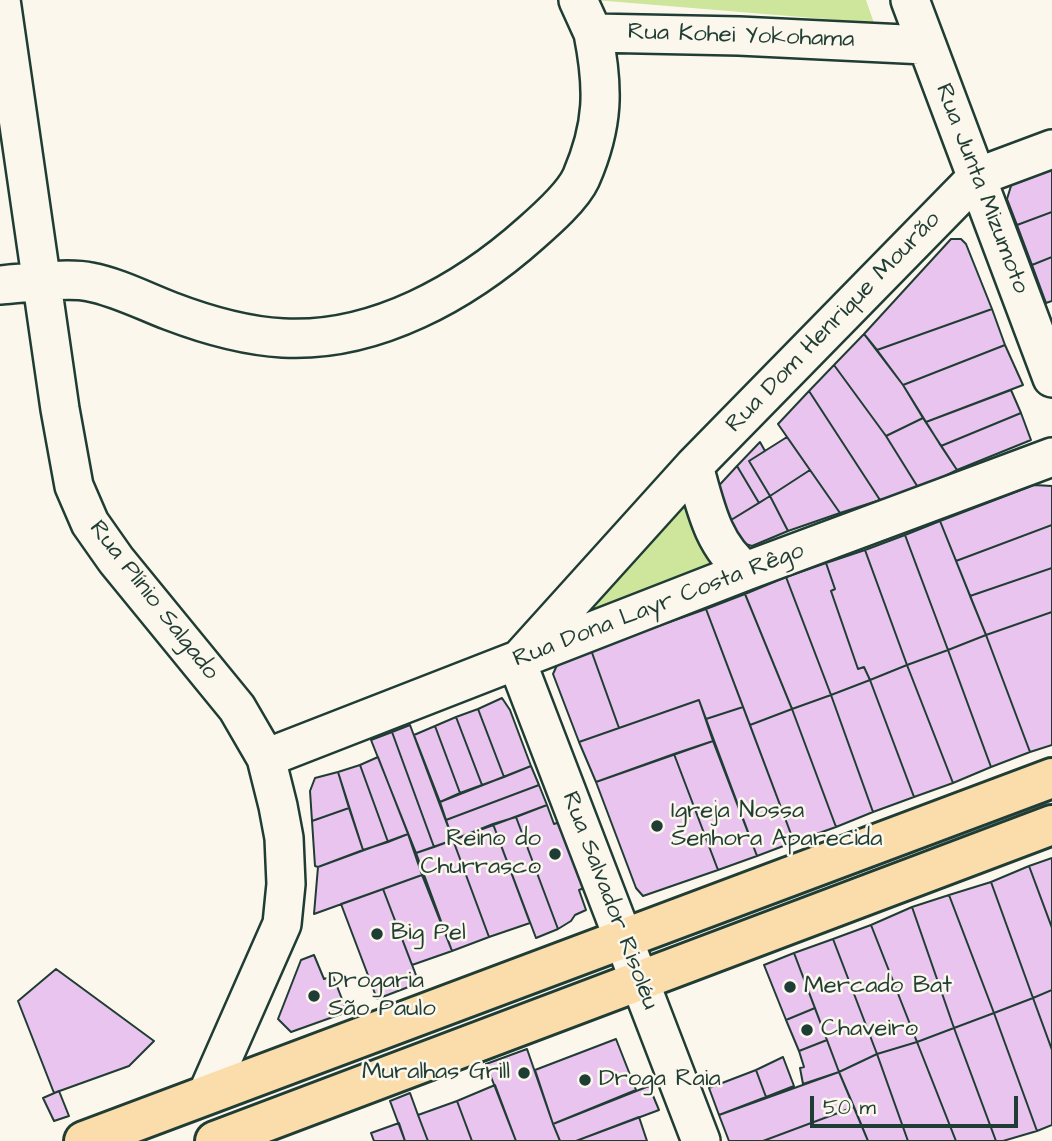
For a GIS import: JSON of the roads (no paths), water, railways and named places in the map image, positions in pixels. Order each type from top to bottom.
[{"type":"main road","points":[[85,1141],[1052,778]]},
{"type":"main road","points":[[215,1141],[1052,825]]},
{"type":"street","name":"Rua Plínio Salgado","points":[[1,0],[60,409],[74,486],[90,523],[116,560],[237,708],[266,758],[284,838],[286,884],[282,924],[207,1094]]},
{"type":"street","name":"Rua Kohei Yokohama","points":[[578,0],[593,33],[925,44]]},
{"type":"street","name":"Rua Junta Mizumoto","points":[[910,0],[1052,378]]},
{"type":"street","points":[[0,285],[89,281],[174,312],[237,331],[282,338],[324,338],[368,327],[426,306],[469,281],[510,252],[550,217],[580,180],[599,124],[602,88],[593,33]]},
{"type":"street","name":"Rua Dom Henrique Mourão","points":[[517,662],[694,466],[977,177],[1052,149]]},
{"type":"street","name":"Rua Dona Layr Costa Rêgo","points":[[266,758],[746,571],[1052,457]]},
{"type":"street","points":[[694,466],[710,526],[733,561],[746,571]]},
{"type":"street","name":"Rua Salvador Risoléu","points":[[517,662],[701,1141]]},
{"type":"place","name":"Igreja Nossa Senhora Aparecida","points":[[657,826]]},
{"type":"place","name":"Reino do Churrasco","points":[[555,854]]},
{"type":"place","name":"Big Pel","points":[[377,934]]},
{"type":"place","name":"Mercado Bat","points":[[790,987]]},
{"type":"place","name":"Drogaria São Paulo","points":[[314,996]]},
{"type":"place","name":"Chaveiro","points":[[807,1030]]},
{"type":"place","name":"Muralhas Grill","points":[[524,1073]]},
{"type":"place","name":"Droga Raia","points":[[585,1080]]}]
